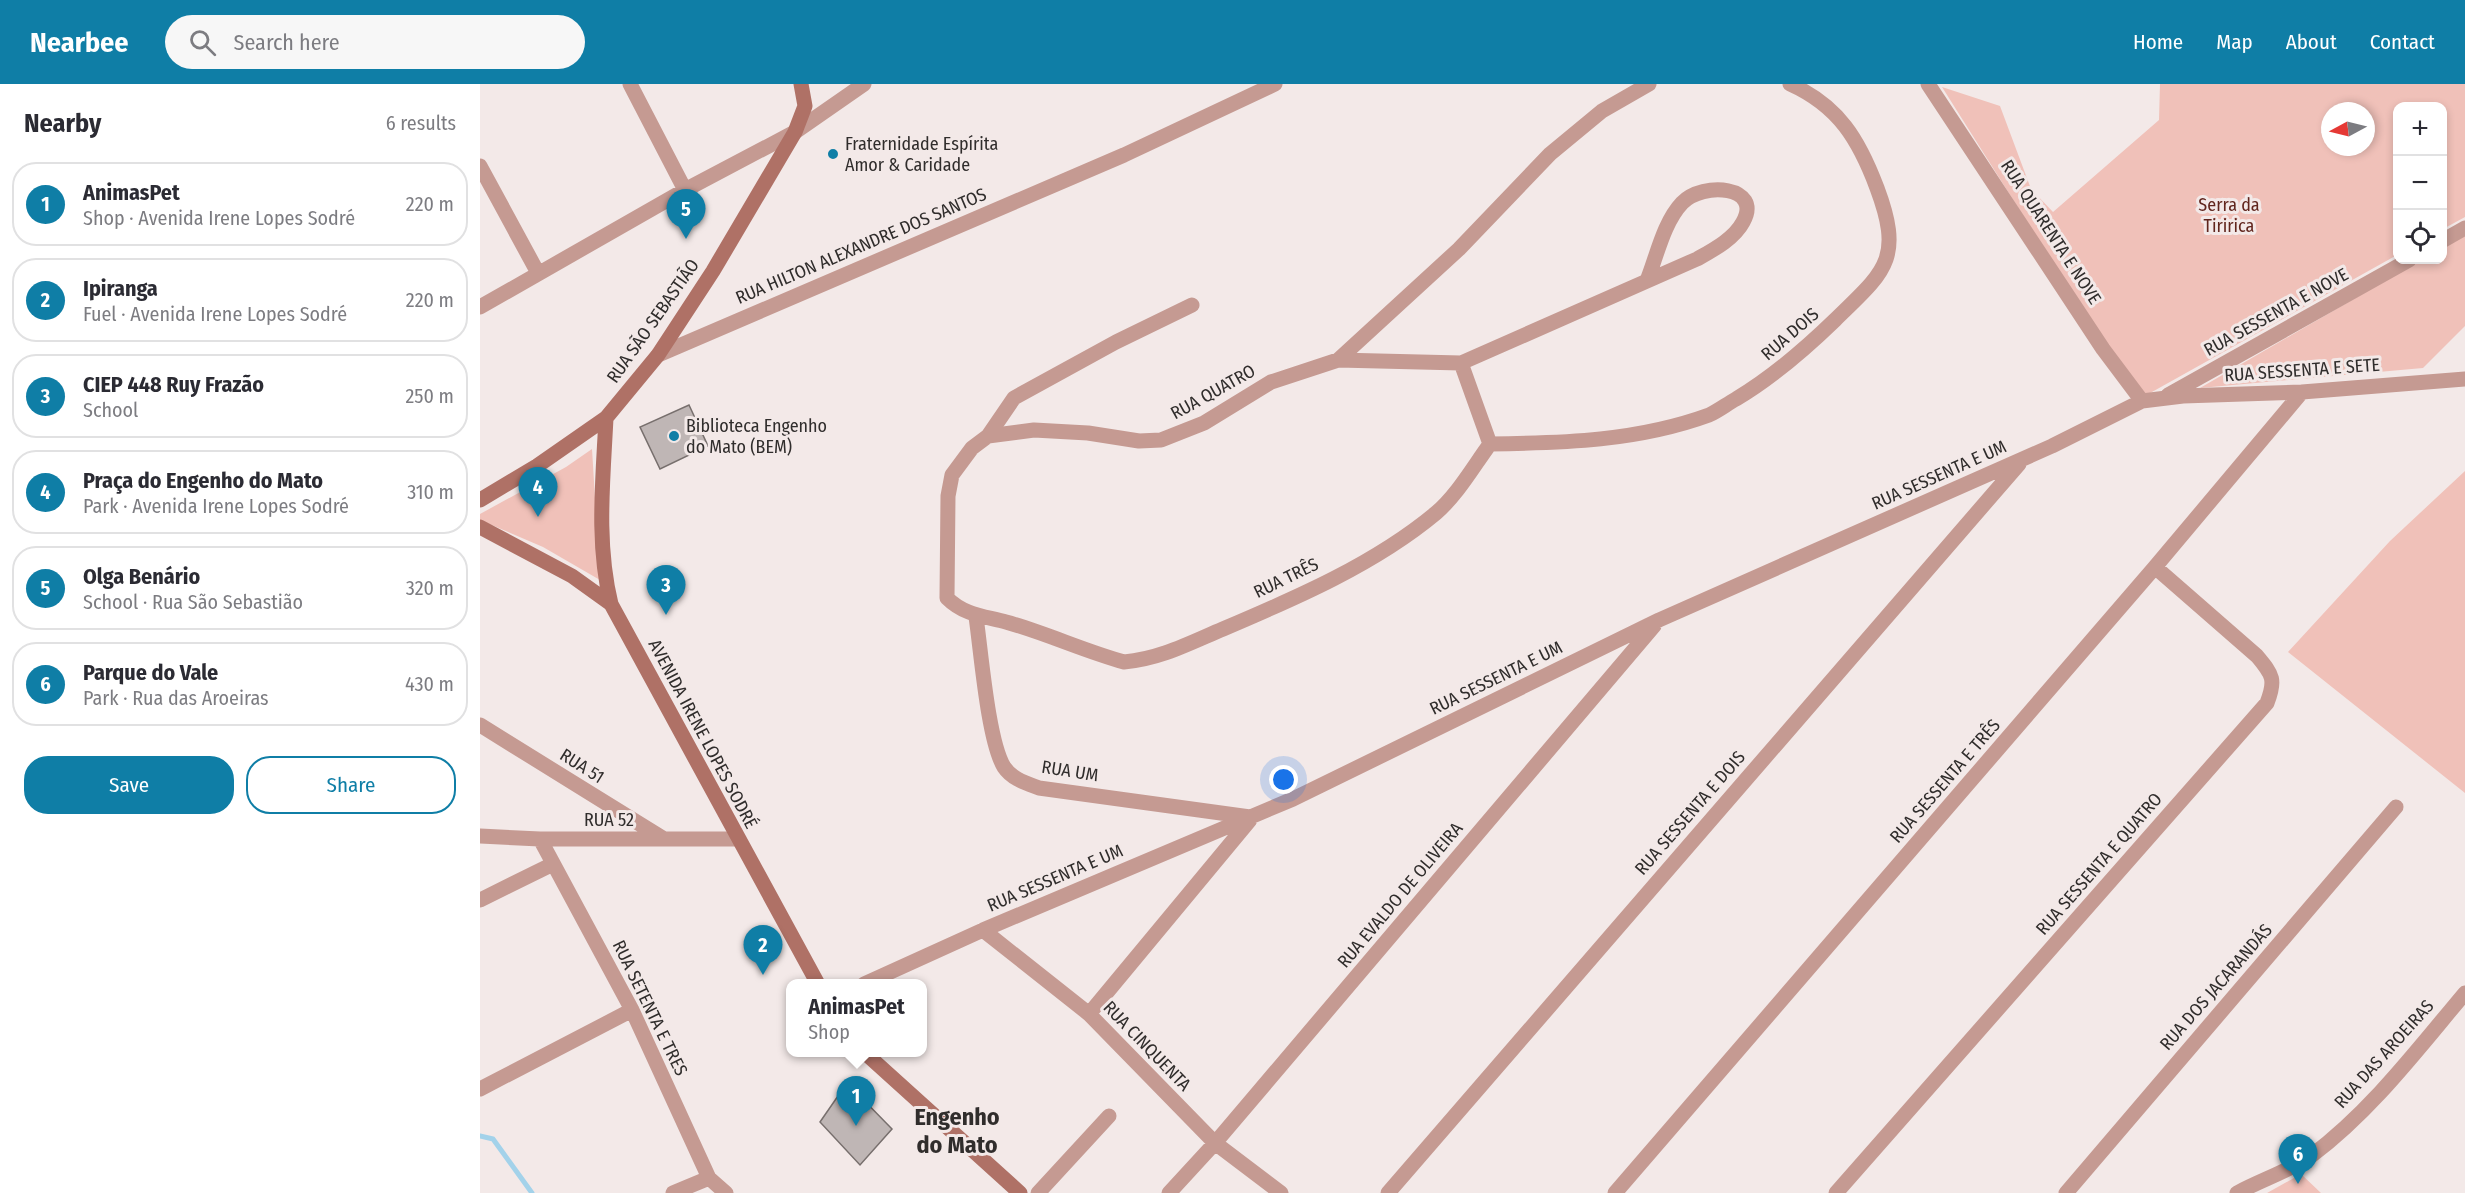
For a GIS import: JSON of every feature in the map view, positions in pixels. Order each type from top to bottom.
[{"type":"main road","name":"RUA SÃO SEBASTIÃO","points":[[480,500],[537,466],[606,418],[658,355],[713,271],[795,132],[805,106],[801,84]]},
{"type":"main road","points":[[606,418],[601,508],[604,573],[611,604]]},
{"type":"main road","name":"AVENIDA IRENE LOPES SODRÉ","points":[[480,527],[572,576],[611,604],[815,979]]},
{"type":"main road","points":[[868,1057],[1020,1193]]},
{"type":"street","points":[[630,84],[685,190]]},
{"type":"street","points":[[480,307],[685,190],[795,132],[864,84]]},
{"type":"street","name":"RUA HILTON ALEXANDRE DOS SANTOS","points":[[658,355],[1124,155],[1275,84]]},
{"type":"street","points":[[1338,360],[1459,249],[1550,154],[1602,111],[1649,84]]},
{"type":"street","name":"RUA DOIS","points":[[1490,444],[1574,443],[1615,438],[1661,429],[1711,414],[1762,384],[1799,356],[1875,281],[1886,264],[1889,248],[1886,213],[1863,151],[1837,116],[1810,93],[1790,84]]},
{"type":"street","name":"RUA QUARENTA E NOVE","points":[[1928,84],[2103,349],[2142,401]]},
{"type":"street","points":[[480,166],[538,273]]},
{"type":"street","name":"RUA QUATRO","points":[[988,436],[1034,430],[1088,433],[1139,441],[1161,440],[1204,423],[1271,382],[1338,360],[1461,363],[1648,278],[1697,259],[1736,231],[1747,214],[1746,206],[1739,195],[1724,188],[1698,192],[1683,202],[1673,216],[1648,278]]},
{"type":"street","points":[[2447,238],[2465,228]]},
{"type":"street","name":"RUA SESSENTA E NOVE","points":[[2162,398],[2402,264]]},
{"type":"street","points":[[976,617],[955,605],[948,598],[948,496],[952,475],[960,462],[972,448],[988,436],[1014,398],[1116,342],[1192,305]]},
{"type":"street","points":[[1461,363],[1490,444]]},
{"type":"street","name":"RUA SESSENTA E SETE","points":[[2142,401],[2162,398],[2302,392],[2465,379]]},
{"type":"street","name":"RUA SESSENTA E TRÊS","points":[[1615,1193],[2155,567],[2302,392]]},
{"type":"street","name":"RUA SESSENTA E UM","points":[[875,979],[983,930],[1252,818],[1659,620],[2023,459],[2142,401]]},
{"type":"street","name":"RUA TRÊS","points":[[976,617],[1005,622],[1124,662],[1167,654],[1322,584],[1405,538],[1439,510],[1490,444]]},
{"type":"street","name":"RUA SESSENTA E DOIS","points":[[1388,1193],[2023,459]]},
{"type":"street","name":"RUA SESSENTA E QUATRO","points":[[1836,1193],[2267,703],[2273,688],[2271,673],[2258,656],[2155,567]]},
{"type":"street","name":"RUA UM","points":[[976,617],[996,748],[1005,768],[1020,781],[1039,788],[1252,818]]},
{"type":"street","name":"RUA EVALDO DE OLIVEIRA","points":[[1169,1193],[1215,1143],[1659,620]]},
{"type":"street","name":"RUA 51","points":[[480,725],[664,839]]},
{"type":"street","name":"RUA DOS JACARANDÁS","points":[[2066,1193],[2396,807]]},
{"type":"street","points":[[1089,1014],[1252,818]]},
{"type":"street","name":"RUA 52","points":[[480,836],[540,839],[738,839]]},
{"type":"street","name":"RUA SETENTA E TRES","points":[[540,839],[632,1010],[709,1178],[726,1193]]},
{"type":"street","points":[[480,900],[553,864]]},
{"type":"street","name":"RUA CINQUENTA","points":[[983,930],[1089,1014],[1215,1143],[1281,1193]]},
{"type":"street","name":"RUA DAS AROEIRAS","points":[[2237,1193],[2309,1157],[2344,1128],[2384,1089],[2465,993]]},
{"type":"street","points":[[480,1089],[632,1010]]},
{"type":"street","points":[[1038,1193],[1109,1116]]},
{"type":"street","points":[[673,1193],[709,1178]]},
{"type":"green space","name":"Serra da Tiririca","points":[[2160,84],[2465,84],[2465,217],[2447,227],[2447,102],[2393,102],[2393,257],[2143,397],[2131,387],[1942,87],[2000,106],[2031,189],[2053,212],[2159,120]]},
{"type":"green space","points":[[2465,234],[2465,326],[2423,368],[2200,388],[2414,264],[2447,264],[2447,245]]},
{"type":"green space","points":[[592,449],[600,580],[543,547],[480,520],[480,514],[566,467]]},
{"type":"green space","points":[[2465,471],[2465,793],[2288,652],[2390,541]]},
{"type":"green space","points":[[2301,1174],[2321,1193],[2267,1193]]},
{"type":"building","name":"Biblioteca Engenho do Mato (BEM)","points":[[689,405],[708,446],[660,469],[640,427]]},
{"type":"building","points":[[847,1083],[892,1129],[860,1165],[820,1122]]},
{"type":"waterway","points":[[480,1136],[493,1139],[532,1193]]},
{"type":"place","name":"Fraternidade Espírita Amor & Caridade","points":[[833,154]]},
{"type":"place","name":"Olga Benário","points":[[686,239]]},
{"type":"place","name":"Biblioteca Engenho do Mato (BEM)","points":[[674,436]]},
{"type":"place","name":"Praça do Engenho do Mato","points":[[538,517]]},
{"type":"place","name":"CIEP 448 Ruy Frazão","points":[[666,615]]},
{"type":"place","name":"Ipiranga","points":[[763,975]]},
{"type":"place","name":"AnimasPet","points":[[856,1126]]},
{"type":"place","name":"Parque do Vale","points":[[2298,1184]]},
{"type":"district","name":"Engenho do Mato","points":[[957,1131]]}]
